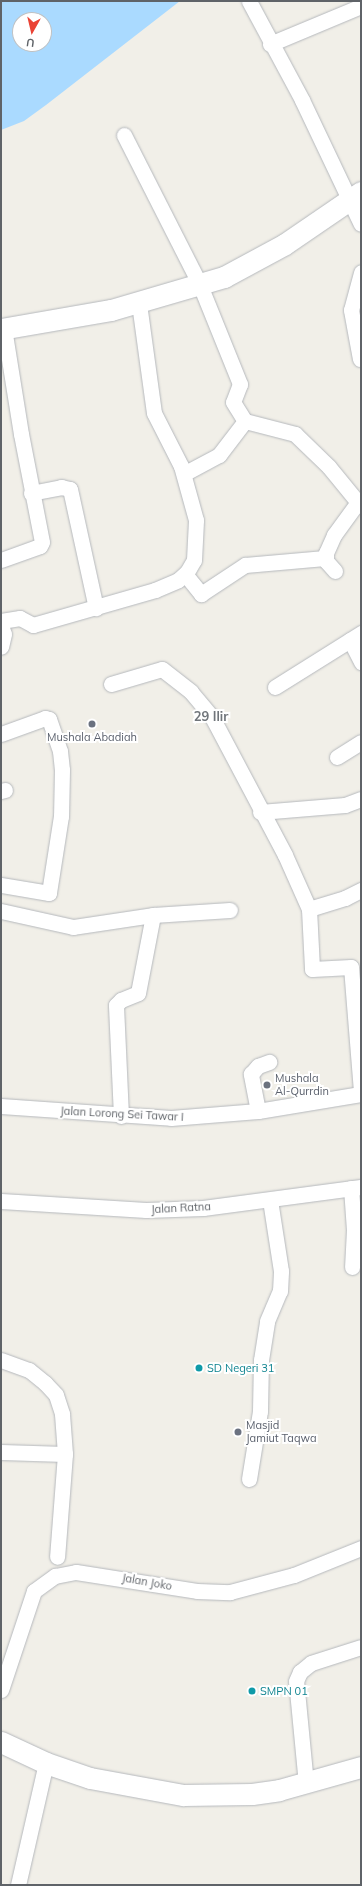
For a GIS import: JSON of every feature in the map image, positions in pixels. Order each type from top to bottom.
[{"type":"street","points":[[249,1],[270,44],[355,197],[361,224]]},
{"type":"street","points":[[270,44],[361,6]]},
{"type":"street","points":[[124,135],[200,285],[240,384],[233,402],[245,421],[292,432],[329,467],[359,504],[334,535],[325,558]]},
{"type":"street","points":[[1,560],[42,544],[31,493],[2,328],[139,303],[200,285],[251,264],[355,197]]},
{"type":"street","points":[[360,359],[351,310],[361,272]]},
{"type":"street","points":[[1,621],[20,618],[33,626],[155,590],[178,580],[185,574],[194,560],[197,534],[196,520],[184,474],[154,413],[139,303]]},
{"type":"street","points":[[184,474],[218,455],[245,421]]},
{"type":"street","points":[[31,493],[61,487],[70,489],[96,608]]},
{"type":"street","points":[[185,574],[201,594],[245,565],[325,558]]},
{"type":"street","points":[[325,558],[335,571]]},
{"type":"street","points":[[1,625],[4,634],[1,646]]},
{"type":"street","points":[[274,686],[355,636],[361,662]]},
{"type":"street","points":[[111,684],[160,668],[178,681],[212,717],[260,812],[285,855],[309,909],[312,969],[351,967],[361,1093]]},
{"type":"street","points":[[1,734],[45,718],[49,719],[60,751],[62,770],[61,816],[49,893],[1,885]]},
{"type":"street","points":[[337,757],[361,742]]},
{"type":"street","points":[[260,812],[345,804],[361,799]]},
{"type":"street","points":[[309,909],[345,898],[361,890]]},
{"type":"street","points":[[1,911],[73,927],[153,915],[230,910]]},
{"type":"street","points":[[120,1116],[116,1004],[121,1000],[138,993],[153,915]]},
{"type":"street","points":[[258,1111],[251,1074],[258,1066],[269,1062]]},
{"type":"street","name":"Jalan Lorong Sei Tawar I","points":[[1,1106],[120,1116],[177,1118],[258,1111],[361,1093]]},
{"type":"street","points":[[352,1267],[356,1188]]},
{"type":"street","name":"Jalan Ratna","points":[[1,1201],[146,1210],[203,1208],[356,1188]]},
{"type":"street","points":[[249,1479],[260,1411],[261,1360],[267,1321],[280,1291],[281,1270],[270,1200]]},
{"type":"street","points":[[1,1360],[28,1370],[56,1395],[62,1414],[65,1454],[57,1557]]},
{"type":"street","points":[[1,1452],[65,1454]]},
{"type":"street","name":"Jalan Joko","points":[[1,1690],[34,1591],[55,1576],[76,1572],[197,1592],[230,1592],[294,1575],[361,1548]]},
{"type":"street","points":[[306,1784],[296,1682],[300,1672],[311,1663],[361,1647]]},
{"type":"street","points":[[1,1742],[46,1763],[90,1778],[183,1795],[252,1794],[306,1784],[361,1767]]},
{"type":"street","points":[[18,1885],[46,1763]]},
{"type":"water","points":[[1,1],[180,1],[46,105],[24,121],[1,130]]},
{"type":"place","name":"Mushala Abadiah","points":[[92,724]]},
{"type":"place","name":"Mushala Al-Qurrdin","points":[[267,1085]]},
{"type":"place","name":"SD Negeri 31","points":[[199,1368]]},
{"type":"place","name":"Masjid Jamiut Taqwa","points":[[238,1432]]},
{"type":"place","name":"SMPN 01","points":[[252,1691]]},
{"type":"district","name":"29 Ilir","points":[[211,716]]}]
